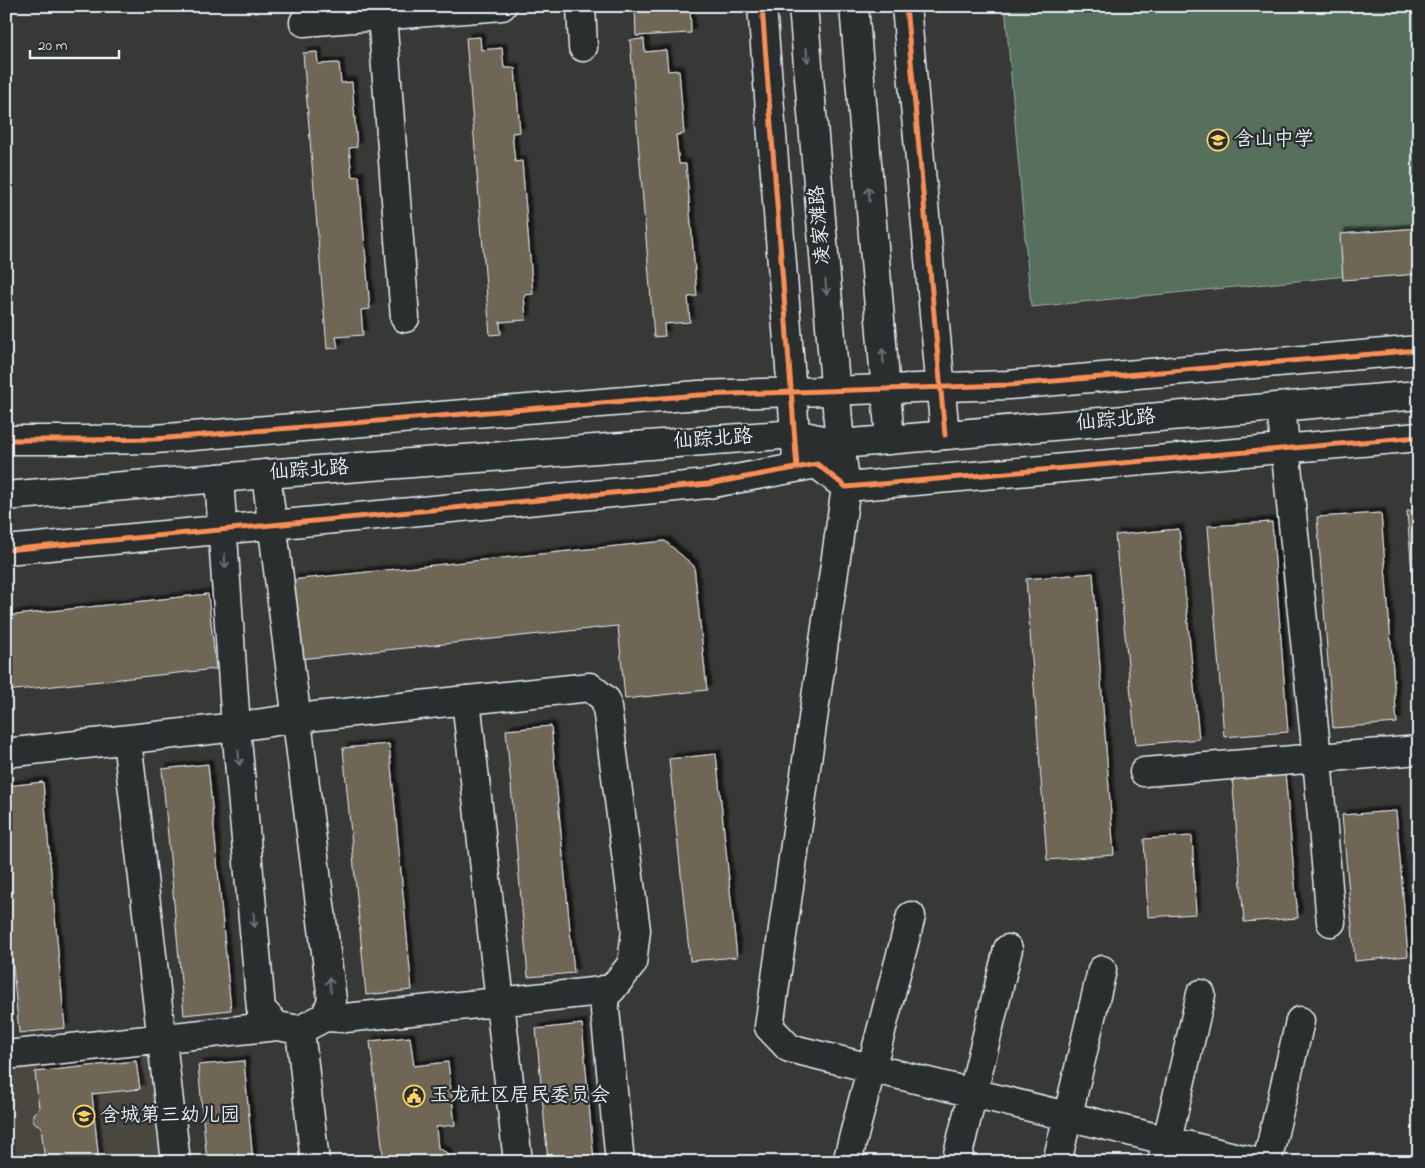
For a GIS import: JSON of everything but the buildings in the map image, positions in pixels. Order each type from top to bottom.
[{"type":"street","points":[[304,22],[502,6]]},
{"type":"street","points":[[581,6],[584,46]]},
{"type":"street","points":[[762,6],[797,468]]},
{"type":"street","name":"凌家滩路","points":[[803,6],[835,391],[846,487],[769,1027],[789,1048],[871,1068]]},
{"type":"street","points":[[854,6],[890,440]]},
{"type":"street","points":[[906,6],[945,436]]},
{"type":"street","points":[[382,16],[405,318]]},
{"type":"street","points":[[6,440],[155,439],[699,395],[1008,385],[1419,350]]},
{"type":"street","name":"仙踪北路","points":[[6,496],[266,474],[795,434],[840,444],[1419,395]]},
{"type":"street","points":[[1281,406],[1317,758],[1331,922]]},
{"type":"street","points":[[6,550],[708,484],[817,464],[846,487],[1419,437]]},
{"type":"street","points":[[266,474],[332,1000],[325,1017]]},
{"type":"street","points":[[219,478],[236,727],[261,1009],[288,1028],[315,1162]]},
{"type":"street","points":[[6,753],[236,727],[297,718],[590,687],[606,700],[636,930],[632,964],[611,990],[345,1018],[325,1017],[288,1028],[161,1038],[6,1055]]},
{"type":"street","points":[[466,700],[518,1162]]},
{"type":"street","points":[[127,740],[176,1162]]},
{"type":"street","points":[[1144,772],[1419,750]]},
{"type":"street","points":[[847,1162],[910,916]]},
{"type":"street","points":[[956,1162],[1008,949]]},
{"type":"street","points":[[1057,1162],[1102,970]]},
{"type":"street","points":[[603,990],[620,1162]]},
{"type":"street","points":[[1164,1151],[1201,994]]},
{"type":"street","points":[[1267,1162],[1300,1021]]},
{"type":"street","points":[[871,1068],[1068,1116],[1164,1151],[1254,1162]]},
{"type":"shaded area","name":"含城第三幼儿园","points":[[149,1051],[162,1162],[17,1162],[6,1068]]},
{"type":"green space","name":"含山中学","points":[[1005,6],[1419,6],[1419,269],[1031,307]]},
{"type":"cycle path","points":[[762,6],[797,468]]},
{"type":"cycle path","points":[[906,6],[945,435]]},
{"type":"cycle path","points":[[6,440],[155,439],[699,395],[1008,385],[1419,350]]},
{"type":"cycle path","points":[[6,550],[708,484],[817,464],[846,487],[1419,437]]},
{"type":"place","name":"含山中学","points":[[1218,140]]},
{"type":"place","name":"玉龙社区居民委员会","points":[[414,1096]]},
{"type":"place","name":"含城第三幼儿园","points":[[84,1116]]}]
